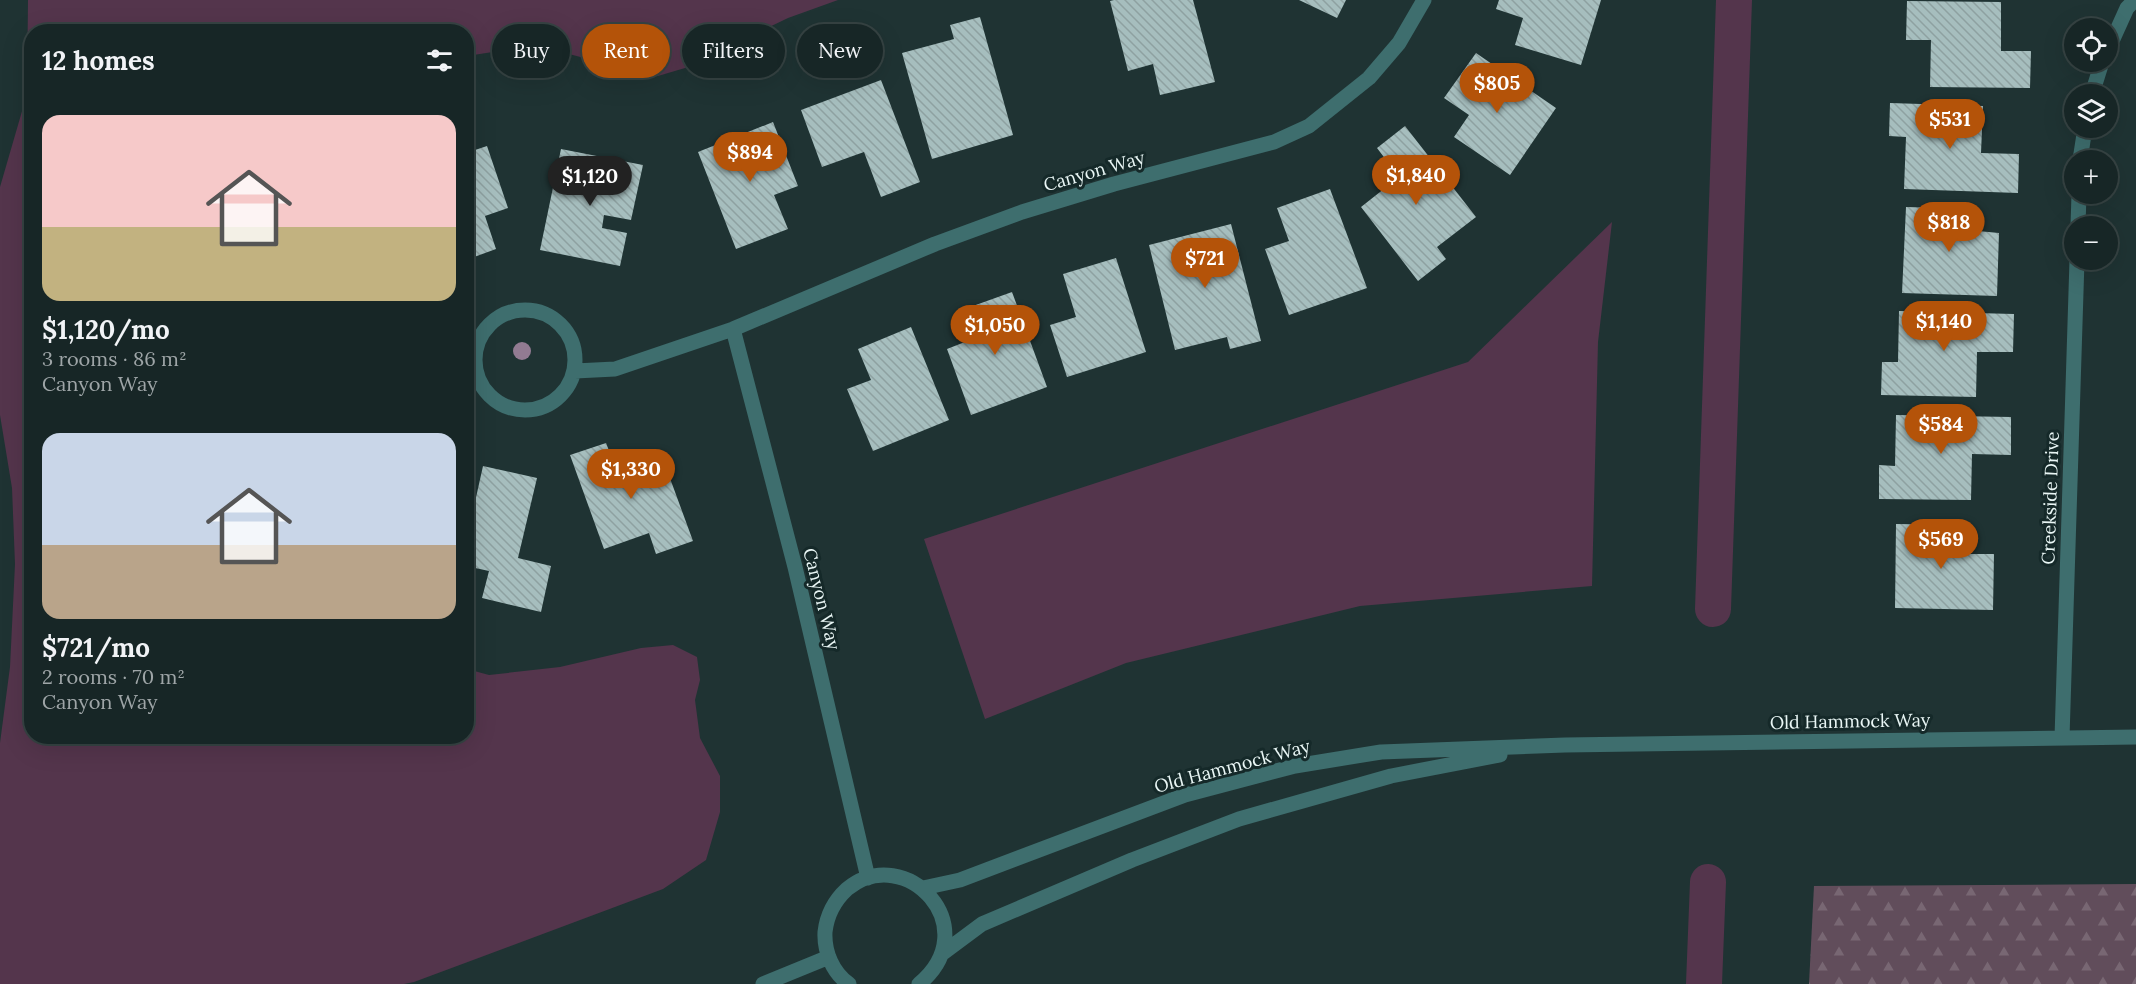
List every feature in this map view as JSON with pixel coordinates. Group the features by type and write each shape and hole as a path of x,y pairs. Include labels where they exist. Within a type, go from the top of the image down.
{"street":[{"name":"Canyon Way","path":"575,371 615,369 733,329 914,253 1022,212 1114,184 1274,142 1309,126 1370,78 1399,43 1424,0"},
{"path":"2118,24 2126,4"},
{"name":"Creekside Drive","path":"2062,738 2077,270"},
{"path":"529,310 545,314 560,323 570,337 576,354 575,371 569,385 558,398 545,406 529,410 513,408 499,402 487,392 478,378 475,362 477,346 484,332 496,319 512,312 529,310"},
{"name":"Canyon Way","path":"733,329 795,567 868,878"},
{"name":"Old Hammock Way","path":"923,888 960,880 1185,795 1295,766 1381,752 1565,745 2136,737"},
{"name":"Old Hammock Way","path":"943,952 982,924 1132,860 1239,819 1391,776 1485,757 1565,745"},
{"path":"849,984 831,964 825,942 827,918 838,898 856,882 878,876 902,878 923,888 938,907 945,929 943,952 932,973 919,984"},
{"path":"763,984 829,957"}],"green space":[{"path":"2136,884 2136,984 1809,984 1814,886"}],"shaded area":[{"path":"28,0 838,0 776,24 682,24 682,69 670,72 670,24 582,24 582,57 570,54 570,24 492,24 492,52 474,55 474,24 28,24"},
{"path":"24,104 24,744 474,744 474,671 489,675 560,667 641,648 673,645 697,657 700,680 695,700 700,738 720,776 720,812 706,860 663,889 404,984 0,984 0,743 10,667 15,564 12,488 0,415 0,187"},
{"path":"1612,222 1598,342 1592,586 1360,606 1126,663 985,719 924,539 1468,362"}],"building":[{"path":"1193,0 1215,82 1160,95 1153,64 1128,71 1110,1"},
{"path":"1299,0 1346,0 1337,18"},
{"path":"1499,0 1601,0 1581,65 1515,45 1523,18 1496,9"},
{"path":"1907,1 2001,2 2001,51 2031,51 2030,88 1930,87 1931,40 1906,40"},
{"path":"980,17 1013,135 932,159 902,53 954,39 950,25"},
{"path":"1476,53 1556,108 1510,175 1454,137 1469,115 1444,98"},
{"path":"881,80 920,182 881,197 864,152 822,167 801,110"},
{"path":"1890,103 1983,106 1981,153 2019,154 2018,193 1904,189 1906,137 1889,136"},
{"path":"773,122 798,186 774,195 788,229 736,249 698,152"},
{"path":"1405,126 1476,217 1437,247 1446,259 1418,281 1361,207 1399,177 1377,148"},
{"path":"487,146 508,208 485,216 496,249 474,257 474,150"},
{"path":"561,149 643,165 631,220 604,215 602,228 627,233 620,266 540,250"},
{"path":"1330,189 1367,288 1289,315 1265,249 1289,241 1277,208"},
{"path":"1906,207 1978,209 1978,231 1999,233 1997,296 1902,293"},
{"path":"1231,224 1261,341 1230,349 1227,337 1175,350 1149,245"},
{"path":"1116,258 1146,352 1067,377 1050,325 1076,317 1063,274"},
{"path":"1012,292 1047,387 971,415 947,349 970,340 959,311"},
{"path":"1899,311 2014,314 2013,352 1977,352 1976,397 1881,395 1882,362 1898,362"},
{"path":"911,327 949,420 873,451 847,389 871,380 858,349"},
{"path":"1896,415 2011,417 2011,455 1972,454 1971,500 1879,499 1879,465 1895,466"},
{"path":"606,443 618,473 635,467 633,460 660,451 693,541 656,554 649,533 604,549 570,455"},
{"path":"483,466 537,478 518,558 551,566 541,612 482,598 489,571 474,568 474,506"},
{"path":"1896,524 1964,525 1963,554 1994,554 1993,610 1895,608"}],"waterway":[{"path":"1713,609 1734,0"},
{"path":"1704,984 1708,882"}]}
